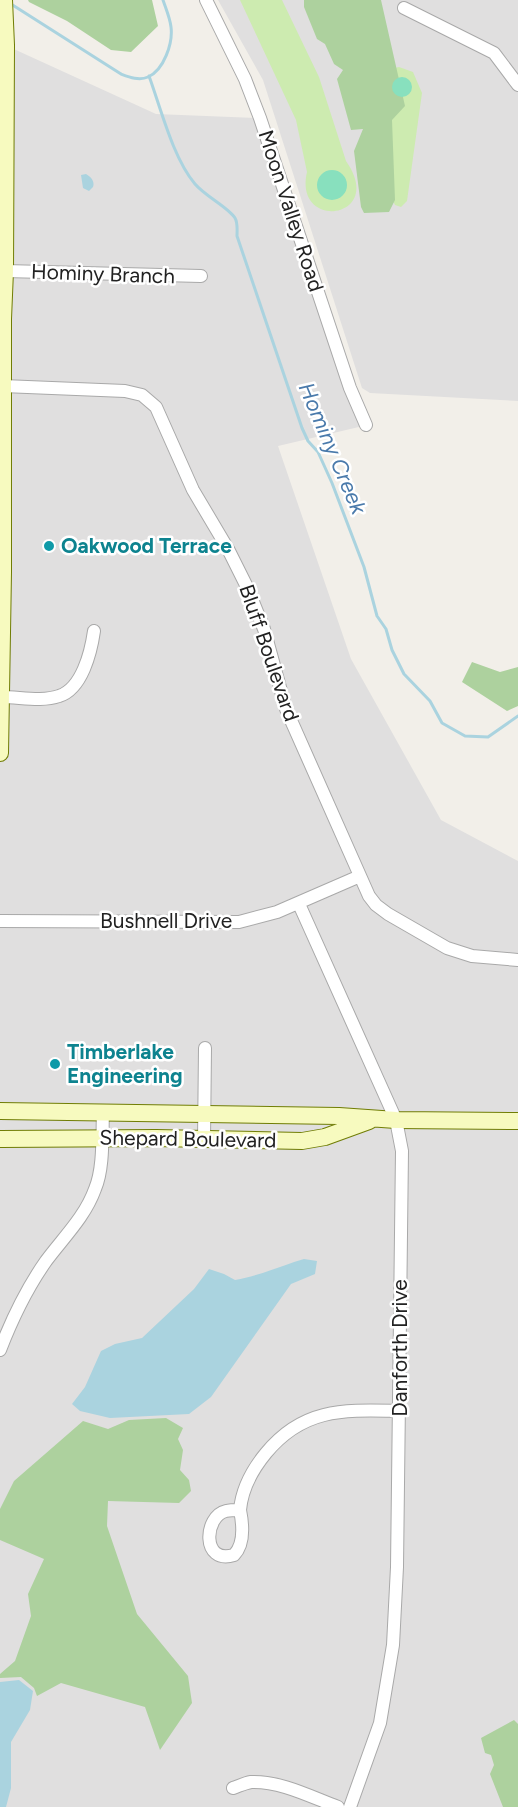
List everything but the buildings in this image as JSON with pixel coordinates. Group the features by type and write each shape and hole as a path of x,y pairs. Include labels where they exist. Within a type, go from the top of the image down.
{"street":[{"path":"0,753 3,386 1,319 5,271 2,122 6,45 4,0"},
{"name":"Moon Valley Road","path":"206,0 245,79 260,117 350,388 366,425"},
{"path":"404,9 494,53 518,85"},
{"name":"Hominy Branch","path":"5,271 201,276"},
{"name":"Bluff Boulevard","path":"3,386 125,391 142,395 156,407 193,490 248,587 264,629 286,709 366,892 376,905 447,948 472,956 518,960"},
{"path":"2,697 50,698 66,693 82,670 91,647 94,631"},
{"name":"Bushnell Drive","path":"0,921 220,923 257,918 299,904 360,876"},
{"name":"Danforth Drive","path":"299,904 396,1120 402,1151 400,1411 393,1645 380,1723 350,1807"},
{"path":"204,1140 205,1048"},
{"name":"Shepard Boulevard","path":"0,1111 205,1113 339,1116 372,1120 518,1121"},
{"path":"0,1350 13,1318 40,1271 71,1231 96,1189 103,1112"},
{"name":"Shepard Boulevard","path":"0,1139 302,1141 325,1137 372,1120"},
{"path":"240,1510 253,1469 273,1444 292,1428 316,1416 344,1410 400,1411"},
{"path":"233,1788 249,1782 265,1783 286,1788 338,1807"}],"shaded area":[{"path":"218,0 518,0 518,401 370,393 362,388 263,80"},
{"path":"0,26 5,45 156,114 259,118 363,426 278,446 351,659 441,820 518,861 518,1807 0,1807"}],"green space":[{"path":"28,0 152,0 158,26 131,52 111,50 67,21"},
{"path":"240,0 282,0 319,77 346,161 356,181 355,196 348,206 337,211 324,210 313,204 306,191 307,172 296,120"},
{"path":"304,0 381,0 405,106 392,120 395,200 389,212 364,213 361,207 354,151 363,129 351,130 337,79 343,70 334,64 325,44 317,39 304,7"},
{"path":"399,67 413,72 422,93 407,201 401,207 395,205 392,199 390,69"},
{"path":"398,77 406,77 412,83 412,91 406,97 398,97 392,91 392,83"},
{"path":"332,170 338,171 346,179 346,191 338,199 332,200 326,199 318,191 317,185 318,179 326,171"},
{"path":"472,662 500,672 518,667 518,706 507,711 462,682"},
{"path":"166,1418 183,1428 178,1439 183,1450 180,1470 189,1480 191,1491 179,1503 108,1501 107,1526 137,1614 188,1676 192,1703 160,1750 145,1707 61,1683 37,1696 34,1688 21,1677 0,1678 0,1674 15,1661 31,1616 28,1594 44,1559 0,1540 0,1509 14,1481 83,1421 108,1429 129,1420"},
{"path":"514,1720 518,1724 518,1807 503,1807 490,1774 494,1765 491,1755 485,1753 481,1738"}],"water":[{"path":"86,174 93,183 89,191 83,188 81,175"},
{"path":"304,1259 317,1261 315,1274 291,1284 211,1397 189,1414 110,1418 80,1411 72,1404 85,1387 101,1351 115,1344 142,1338 194,1289 209,1269 235,1280"},
{"path":"19,1680 33,1691 30,1710 11,1742 11,1788 6,1807 0,1807 0,1682"}],"waterway":[{"path":"11,4 121,74 141,79 148,77 159,68 169,48 171,27 163,0"},
{"name":"Hominy Creek","path":"149,76 168,133 187,173 199,188 228,210 236,220 237,236 302,428 308,441 318,452 332,483 364,567 377,616 386,629 392,650 404,674 430,701 442,723 465,736 488,737 518,716"}],"place":[{"name":"Oakwood Terrace","path":"49,546"},
{"name":"Timberlake Engineering","path":"55,1064"}]}
